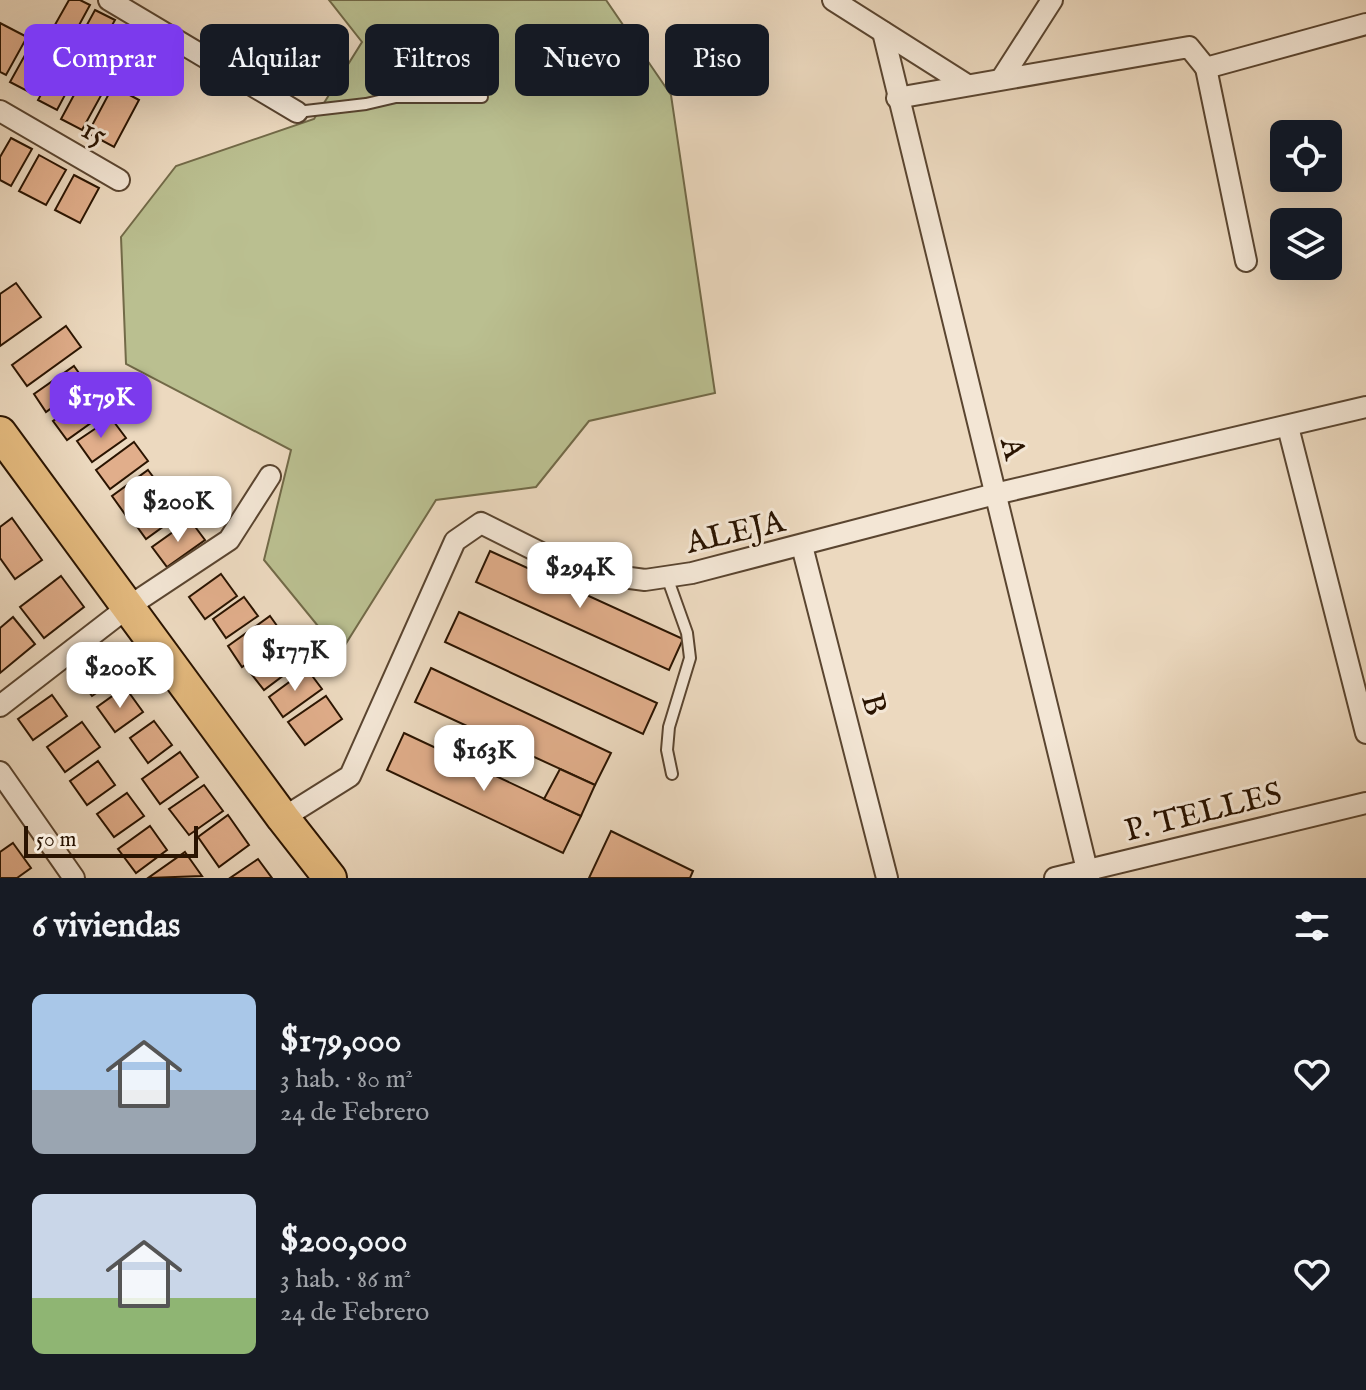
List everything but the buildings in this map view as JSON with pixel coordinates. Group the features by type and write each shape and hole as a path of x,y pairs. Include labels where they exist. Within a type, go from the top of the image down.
{"main road":[{"path":"0,433 330,878"}],"street":[{"path":"109,0 297,112"},
{"path":"833,0 967,85"},
{"path":"1002,78 1052,0"},
{"path":"1206,68 1366,24"},
{"name":"A","path":"883,32 1088,874"},
{"path":"897,98 1189,47 1206,68 1246,261"},
{"name":"15","path":"0,111 119,180"},
{"name":"ALEJA","path":"283,818 350,776 455,541 481,523 577,571 645,580 802,546 995,494 1366,407"},
{"path":"1288,427 1366,733"},
{"path":"0,706 128,607 229,540 270,476"},
{"name":"B","path":"802,546 887,878"},
{"path":"0,772 73,878"},
{"name":"P. TELLES","path":"1055,878 1088,874 1366,803"}],"lane":[{"path":"297,112 366,104 396,97 482,97"},
{"path":"667,577 687,633 690,658 669,727 667,750 672,774"}],"green space":[{"path":"329,0 606,0 622,24 515,24 515,96 649,96 649,63 665,86 665,96 671,96 715,393 589,421 536,487 436,500 340,653 264,560 291,450 126,364 121,237 176,166 314,119 328,96 349,96 349,63 362,42"}]}
